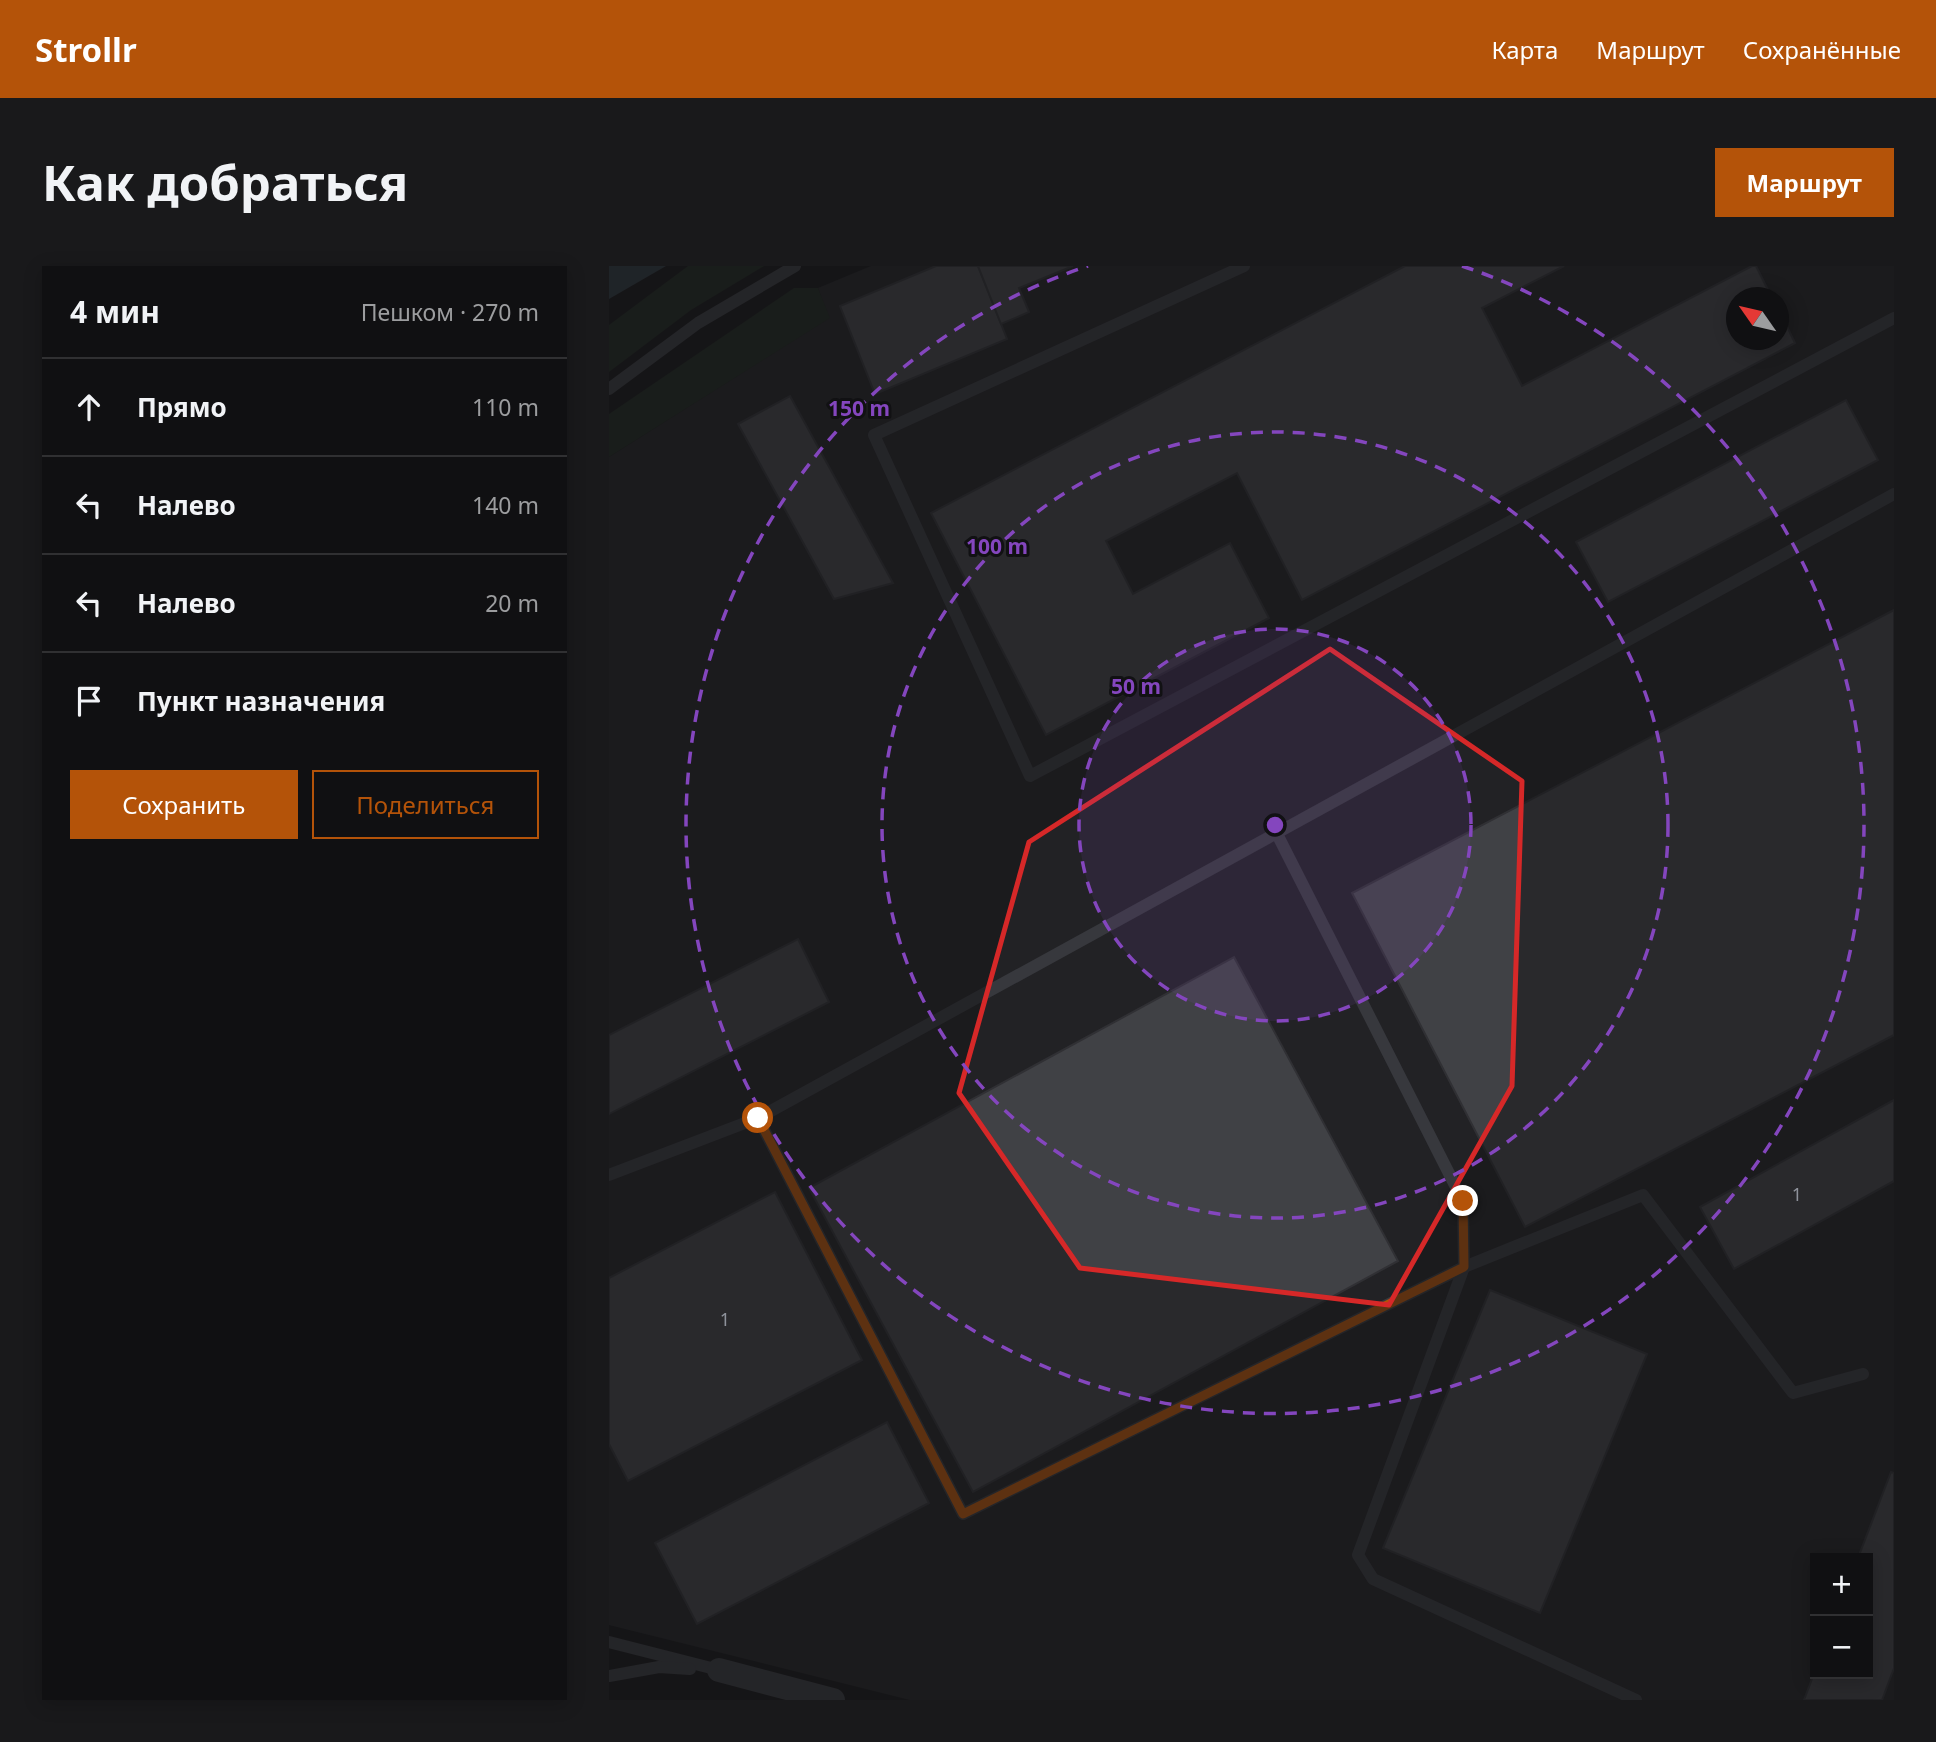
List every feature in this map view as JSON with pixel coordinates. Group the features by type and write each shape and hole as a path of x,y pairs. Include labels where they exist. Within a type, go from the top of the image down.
{"street":[{"path":"719,1670 833,1700"}],"lane":[{"path":"609,389 698,323 795,266"},
{"path":"1244,266 874,435 1030,776 1894,318"},
{"path":"609,1175 758,1118 1894,494"},
{"path":"1276,832 1463,1201 1464,1267 1358,1555 1373,1579 1617,1696 1636,1700"},
{"path":"758,1118 963,1514 1464,1267 1643,1195 1793,1393 1863,1374"},
{"path":"609,1642 719,1670"},
{"path":"610,1677 659,1667 719,1670"}],"highlighted area":[{"path":"1330,649 1522,781 1512,1086 1389,1305 1080,1268 959,1093 1029,842"}],"shaded area":[{"path":"609,266 666,266 609,299"},
{"path":"688,266 764,266 691,310 609,372 609,325"},
{"path":"871,266 1894,266 1894,1700 910,1700 609,1625 609,457 829,318 818,288"},
{"path":"794,288 818,288 830,318 609,457 609,414"}],"building":[{"path":"936,266 978,266 1007,339 875,394 840,306"},
{"path":"978,266 1073,266 1019,288 1029,312 1001,324"},
{"path":"1405,266 1564,266 1482,308 1522,386 1752,266 1756,266 1766,287 1726,287 1726,350 1782,350 1302,600 1237,473 1106,541 1133,594 1230,543 1269,618 1046,735 931,513"},
{"path":"1789,331 1795,343 1789,346"},
{"path":"790,396 893,583 834,599 738,424"},
{"path":"1846,400 1878,460 1608,602 1576,542"},
{"path":"1894,610 1894,1035 1525,1227 1352,893"},
{"path":"798,939 829,1002 609,1114 609,1035"},
{"path":"1234,957 1398,1261 973,1492 809,1188"},
{"path":"1894,1100 1894,1181 1734,1269 1700,1207"},
{"path":"775,1192 862,1360 628,1481 609,1444 609,1278"},
{"path":"1490,1290 1647,1354 1540,1613 1383,1548"},
{"path":"887,1422 929,1503 697,1624 655,1543"},
{"path":"1891,1472 1894,1473 1894,1668 1882,1700 1804,1700 1812,1679 1873,1679 1873,1553 1860,1553"}],"route":[{"path":"758,1118 963,1514 1464,1267 1463,1201"}]}
